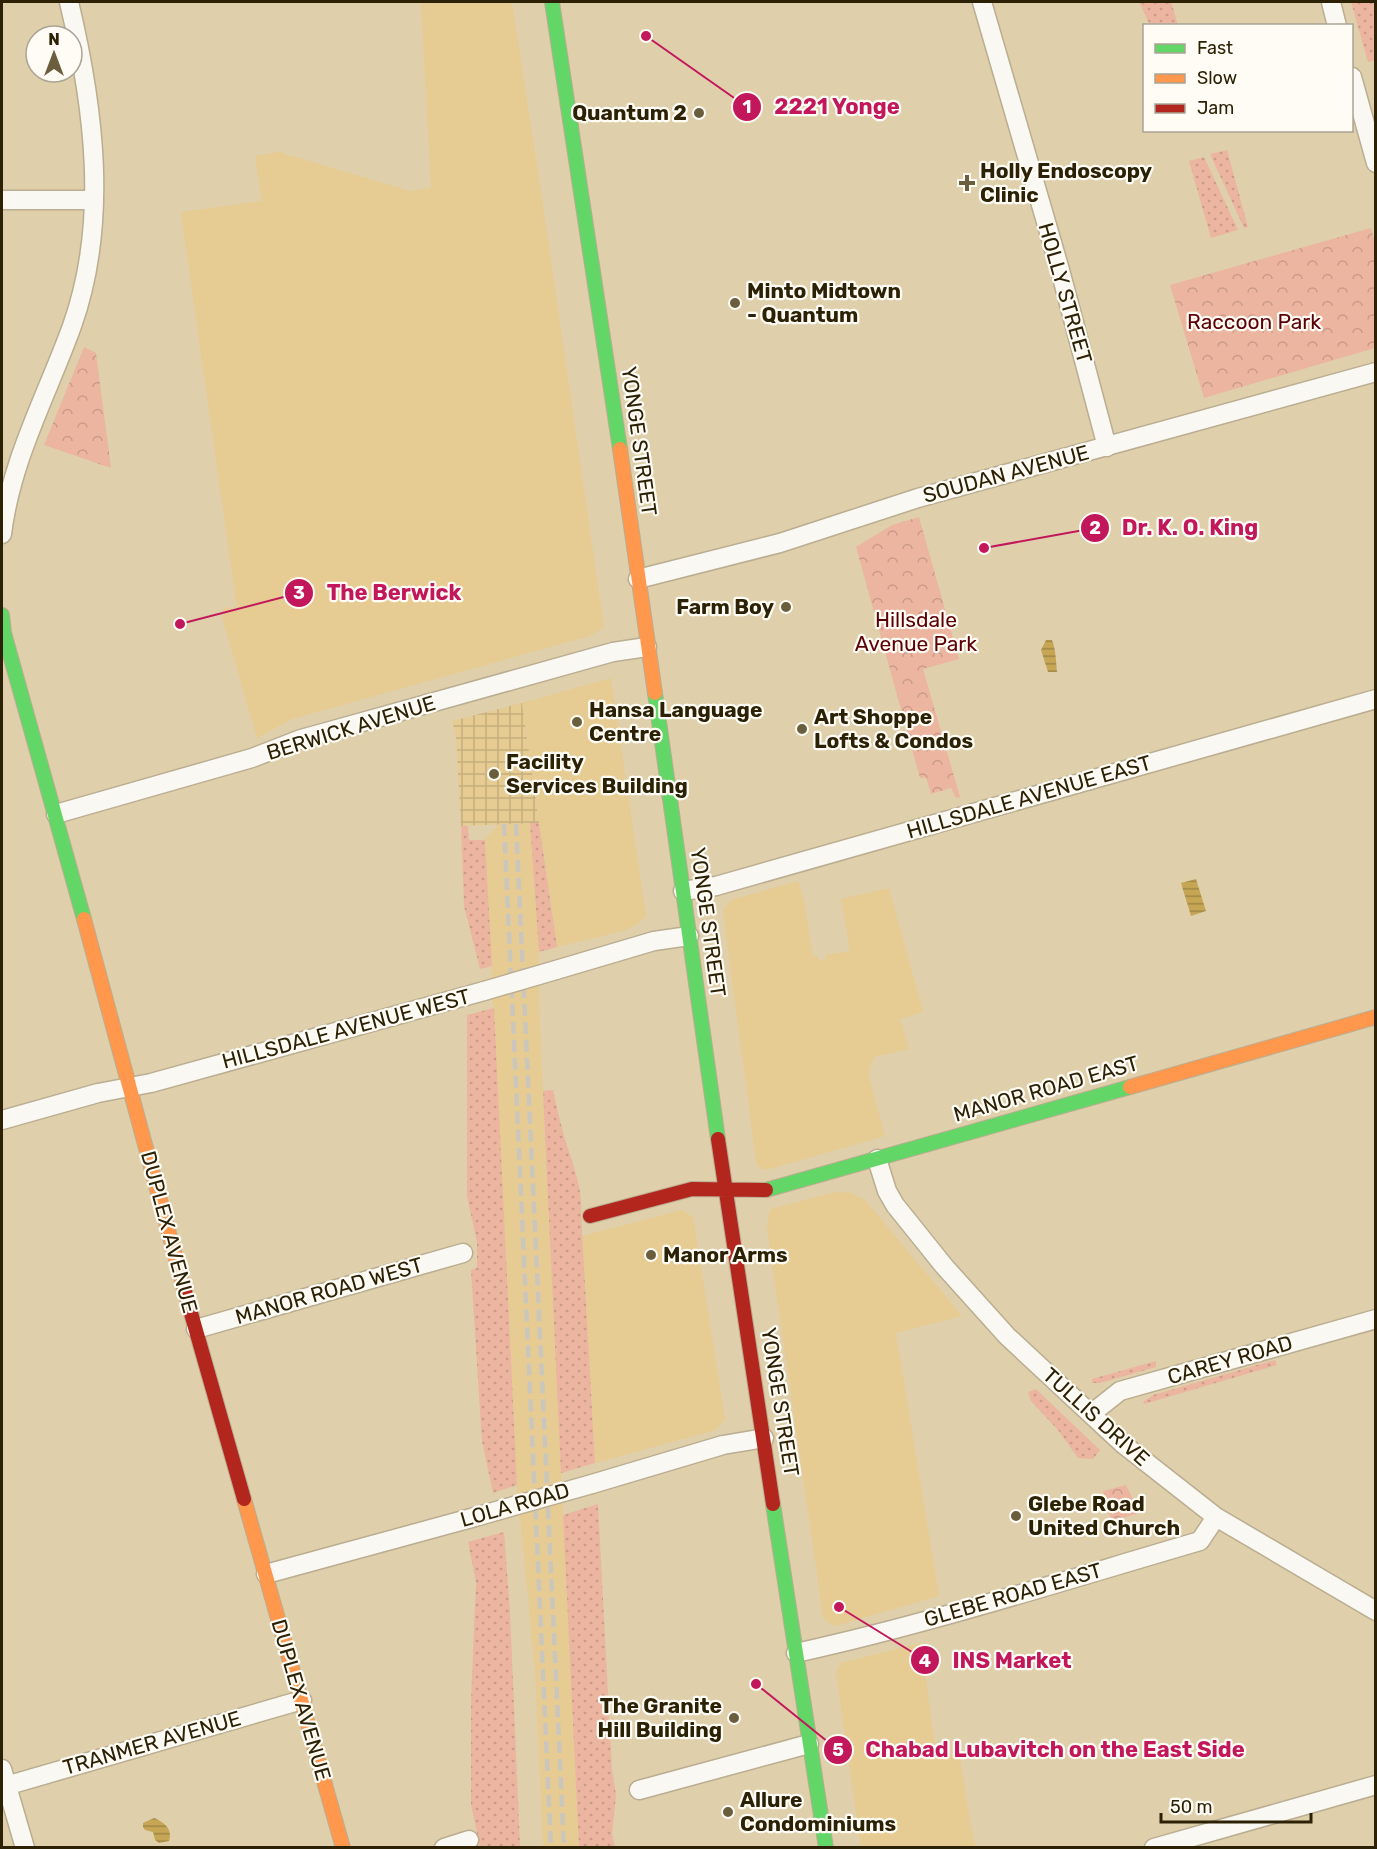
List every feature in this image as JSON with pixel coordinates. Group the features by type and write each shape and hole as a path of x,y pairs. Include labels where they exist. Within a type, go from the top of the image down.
{"street":[{"path":"2,534 5,509 14,474 72,326 81,296 94,200 94,149 84,74 69,2"},
{"name":"YONGE STREET","path":"552,2 726,1191 826,1848"},
{"name":"HOLLY STREET","path":"982,2 1060,270 1107,447"},
{"path":"1331,2 1336,24"},
{"path":"1353,81 1376,163"},
{"path":"2,200 94,200"},
{"name":"SOUDAN AVENUE","path":"638,579 780,543 918,498 1376,372"},
{"name":"DUPLEX AVENUE","path":"2,615 4,633 56,814 129,1087 343,1848"},
{"name":"BERWICK AVENUE","path":"56,814 252,758 340,728 613,652 647,647"},
{"name":"HILLSDALE AVENUE EAST","path":"683,891 716,886 1376,699"},
{"name":"HILLSDALE AVENUE WEST","path":"2,1120 484,991 647,943 689,936"},
{"name":"MANOR ROAD EAST","path":"726,1191 760,1191 877,1160 1376,1017"},
{"name":"TULLIS DRIVE","path":"877,1160 887,1191 911,1227 1007,1336 1123,1444 1216,1517 1376,1611"},
{"path":"591,1216 692,1189 726,1191"},
{"name":"MANOR ROAD WEST","path":"196,1329 463,1252"},
{"name":"CAREY ROAD","path":"1092,1414 1120,1391 1376,1319"},
{"name":"LOLA ROAD","path":"266,1574 592,1484 723,1445 764,1438"},
{"name":"GLEBE ROAD EAST","path":"796,1653 916,1623 1200,1541 1216,1517"},
{"name":"TRANMER AVENUE","path":"3,1780 302,1700"},
{"path":"639,1790 809,1744"},
{"path":"3,1780 25,1848"},
{"path":"1154,1848 1376,1785"},
{"path":"444,1848 469,1840"}],"shaded area":[{"path":"421,2 512,2 604,627 590,636 292,719 257,738 222,617 224,607 237,609 181,212 262,201 255,156 279,152 410,191 431,188"},
{"path":"1046,640 1052,640 1057,672 1048,672 1041,650"},
{"path":"611,678 646,916 638,924 623,931 557,947 522,703"},
{"name":"Facility Services Building","path":"522,703 539,823 461,826 456,736 452,721"},
{"path":"530,823 538,919 539,1001 579,1847 543,1847 535,1671 517,1485 485,840 498,825"},
{"path":"1196,879 1206,911 1191,916 1181,883"},
{"path":"798,881 804,901 813,957 818,956 819,961 826,959 826,955 850,951 841,899 889,888 923,1012 900,1019 909,1049 874,1057 868,1074 885,1136 766,1170 760,1168 756,1162 723,911 731,900"},
{"path":"835,1192 852,1193 865,1200 962,1316 896,1333 939,1596 835,1626 826,1621 823,1616 767,1228 771,1209"},
{"path":"682,1210 693,1217 725,1419 716,1430 595,1463 582,1236"},
{"path":"921,1643 936,1754 960,1756 976,1847 861,1847 836,1672 841,1663"},
{"path":"154,1818 167,1826 170,1833 169,1841 159,1843 155,1840 153,1832 143,1827 143,1823"}],"green space":[{"path":"1139,2 1171,2 1178,24 1150,24"},
{"path":"1351,2 1375,2 1375,60 1368,62"},
{"path":"1227,150 1248,227 1244,228 1210,154"},
{"path":"1204,157 1238,230 1211,238 1189,161"},
{"name":"Raccoon Park","path":"1371,228 1376,247 1375,348 1204,398 1170,285"},
{"path":"84,347 96,353 111,468 44,445"},
{"name":"Hillsdale Avenue Park","path":"919,517 959,659 923,669 960,797 956,798 951,788 931,794 926,777 920,778 856,547 892,525"},
{"path":"530,823 539,823 557,947 539,952"},
{"path":"461,826 468,826 469,840 485,840 492,966 480,969 464,906"},
{"path":"494,1008 517,1485 493,1493 482,1441 471,1270 477,1268 477,1242 467,1196 467,1015"},
{"path":"553,1090 580,1194 595,1463 561,1473 543,1091"},
{"path":"1275,1360 1277,1365 1144,1404 1143,1402 1153,1395"},
{"path":"1156,1361 1156,1367 1100,1383 1092,1383 1092,1379"},
{"path":"1036,1389 1100,1450 1093,1459 1078,1458 1058,1430 1031,1401 1028,1392"},
{"path":"1126,1485 1140,1513 1111,1521 1103,1491"},
{"path":"598,1504 612,1770 616,1795 612,1834 615,1847 579,1847 563,1515"},
{"path":"504,1532 510,1612 520,1847 480,1847 471,1805 471,1702 476,1582 468,1542"}],"railway":[{"path":"504,824 551,1848"},
{"path":"516,824 564,1848"}],"traffic: fast":[{"path":"552,2 620,449"},
{"path":"2,615 4,633 84,919"},
{"path":"655,693 718,1139"},
{"path":"766,1190 1130,1087"},
{"path":"773,1504 826,1848"}],"traffic: slow":[{"path":"620,449 655,693"},
{"path":"84,919 183,1285"},
{"path":"1130,1087 1376,1017"},
{"path":"244,1499 343,1848"}],"traffic: jam":[{"path":"718,1139 773,1504"},
{"path":"590,1216 692,1189 766,1190"},
{"path":"183,1285 244,1499"}],"place":[{"name":"2221 Yonge","path":"646,36"},
{"name":"Quantum 2","path":"699,113"},
{"name":"Holly Endoscopy Clinic","path":"967,183"},
{"name":"Minto Midtown - Quantum","path":"735,303"},
{"name":"Dr. K. O. King","path":"984,548"},
{"name":"Farm Boy","path":"786,607"},
{"name":"The Berwick","path":"180,624"},
{"name":"Hansa Language Centre","path":"577,722"},
{"name":"Art Shoppe Lofts & Condos","path":"802,729"},
{"name":"Facility Services Building","path":"494,774"},
{"name":"Manor Arms","path":"651,1255"},
{"name":"Glebe Road United Church","path":"1016,1516"},
{"name":"INS Market","path":"839,1607"},
{"name":"Chabad Lubavitch on the East Side","path":"756,1684"},
{"name":"The Granite Hill Building","path":"734,1718"},
{"name":"Allure Condominiums","path":"728,1812"}]}
